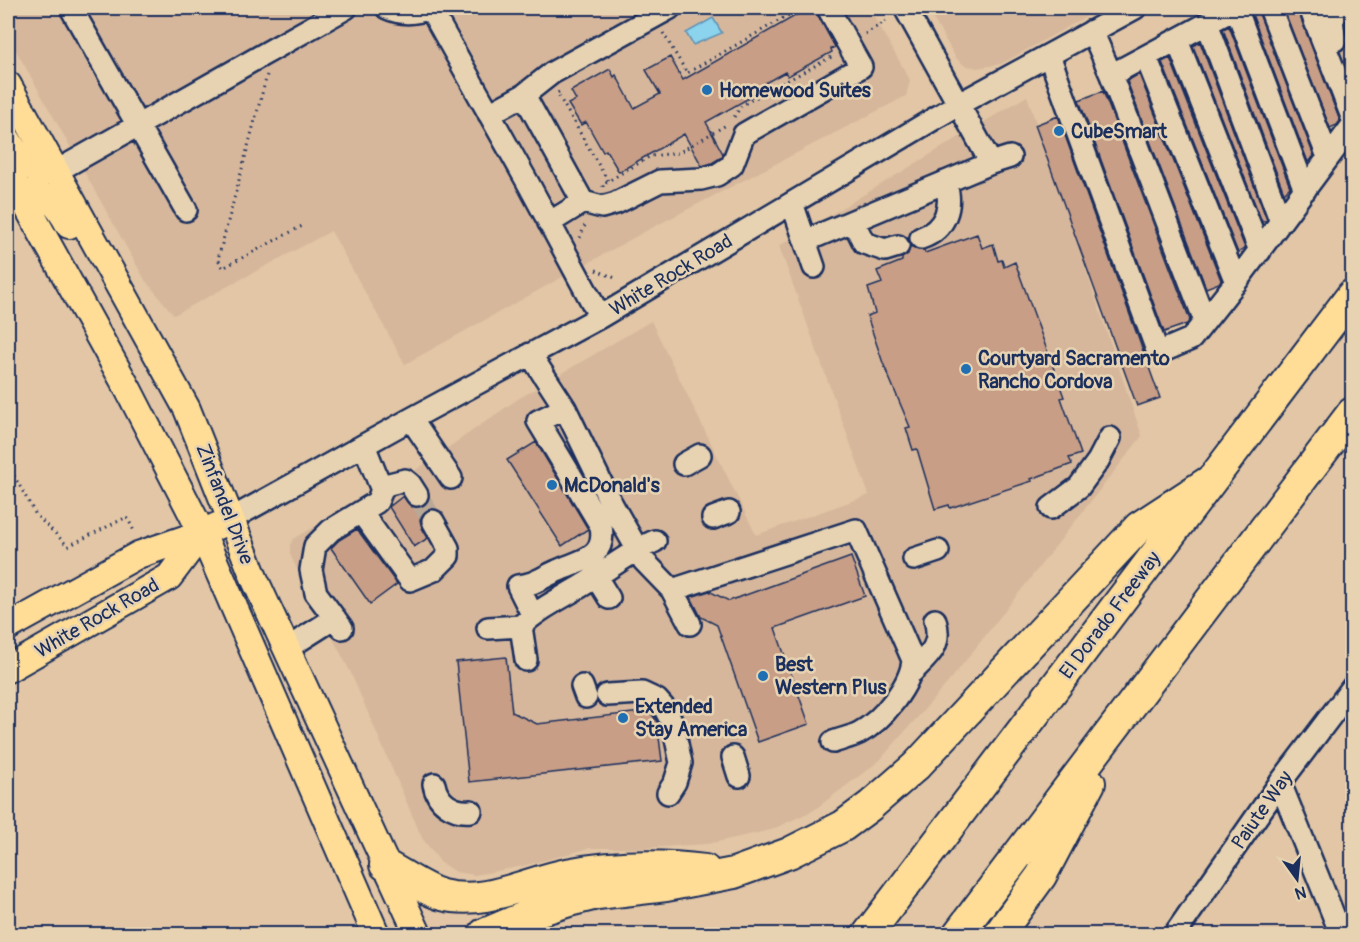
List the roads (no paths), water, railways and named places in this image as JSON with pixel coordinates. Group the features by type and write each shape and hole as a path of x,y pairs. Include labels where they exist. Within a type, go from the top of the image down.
{"highway":[{"name":"El Dorado Freeway","path":"868,934 1353,295"},
{"path":"958,934 1353,414"},
{"path":"484,934 541,910 597,894 666,886 734,873 789,853 843,826 916,766 1138,527 1211,480"},
{"path":"999,934 1041,876 1133,701"},
{"path":"385,864 441,895 474,898 512,890 565,874 597,869 661,865 734,873"}],"main road":[{"name":"Zinfandel Drive","path":"8,85 188,409 255,580 418,934"},
{"path":"8,140 19,158 32,169 55,172"},
{"name":"Zinfandel Drive","path":"11,188 128,389 202,533 376,934"},
{"path":"11,188 40,194 52,200 62,213 135,343 157,354"},
{"name":"White Rock Road","path":"8,627 138,555 202,533 231,519"},
{"name":"White Rock Road","path":"8,669 169,577 202,533"}],"street":[{"path":"71,8 186,210"},
{"path":"55,172 346,8"},
{"path":"387,8 398,12 414,13 430,8 600,317"},
{"path":"489,114 524,94 552,73 670,8"},
{"path":"549,222 583,202 605,206 616,203 660,181 701,179 717,175 732,165 744,134 861,67 828,8"},
{"path":"805,241 1001,160 959,104 905,8"},
{"name":"White Rock Road","path":"231,519 600,317 959,104 1135,8"},
{"path":"1111,75 1236,8 1305,190"},
{"path":"1270,8 1328,158"},
{"path":"1310,8 1353,117"},
{"path":"1335,40 1332,20 1341,8"},
{"path":"1207,23 1281,222"},
{"path":"1092,31 1205,321"},
{"path":"1177,40 1260,250"},
{"path":"1048,55 1158,353 1191,339 1353,126"},
{"path":"1146,57 1236,282"},
{"path":"524,94 583,202"},
{"path":"921,238 933,234 946,214 949,193 945,182"},
{"path":"792,203 814,267"},
{"path":"853,221 864,243 885,250 898,246"},
{"path":"530,354 565,408 646,545 644,561 672,590 690,624"},
{"path":"540,617 518,586 533,584 581,562 601,546 603,537 601,526 538,421 565,408"},
{"path":"411,419 451,478"},
{"path":"1051,508 1079,487 1110,438"},
{"path":"286,650 338,623 316,593 311,570 315,546 331,530 377,502 382,490 364,445"},
{"path":"381,486 405,480 417,495"},
{"path":"361,512 410,580 434,570 448,556 448,548 433,521"},
{"path":"672,590 856,530 913,660 912,672"},
{"path":"488,628 540,617 646,545"},
{"path":"914,559 938,550"},
{"path":"596,577 609,598"},
{"path":"526,660 540,617"},
{"path":"833,742 859,733 880,718 912,672 934,651 939,631 935,620"},
{"path":"607,695 639,683 665,709 673,724 681,763 675,782 668,793"},
{"name":"Paiute Way","path":"1175,934 1280,783 1353,688"},
{"path":"1280,783 1341,934"},
{"path":"434,784 436,792 444,802 460,813 471,811"}],"water":[{"path":"713,18 722,33 693,45 686,33"}],"tunnel":[{"path":"417,495 433,521"}],"place":[{"name":"Homewood Suites","path":"707,90"},
{"name":"CubeSmart","path":"1059,131"},
{"name":"Courtyard Sacramento Rancho Cordova","path":"966,369"},
{"name":"McDonald's","path":"552,485"},
{"name":"Best Western Plus","path":"763,676"},
{"name":"Extended Stay America","path":"623,718"}]}
